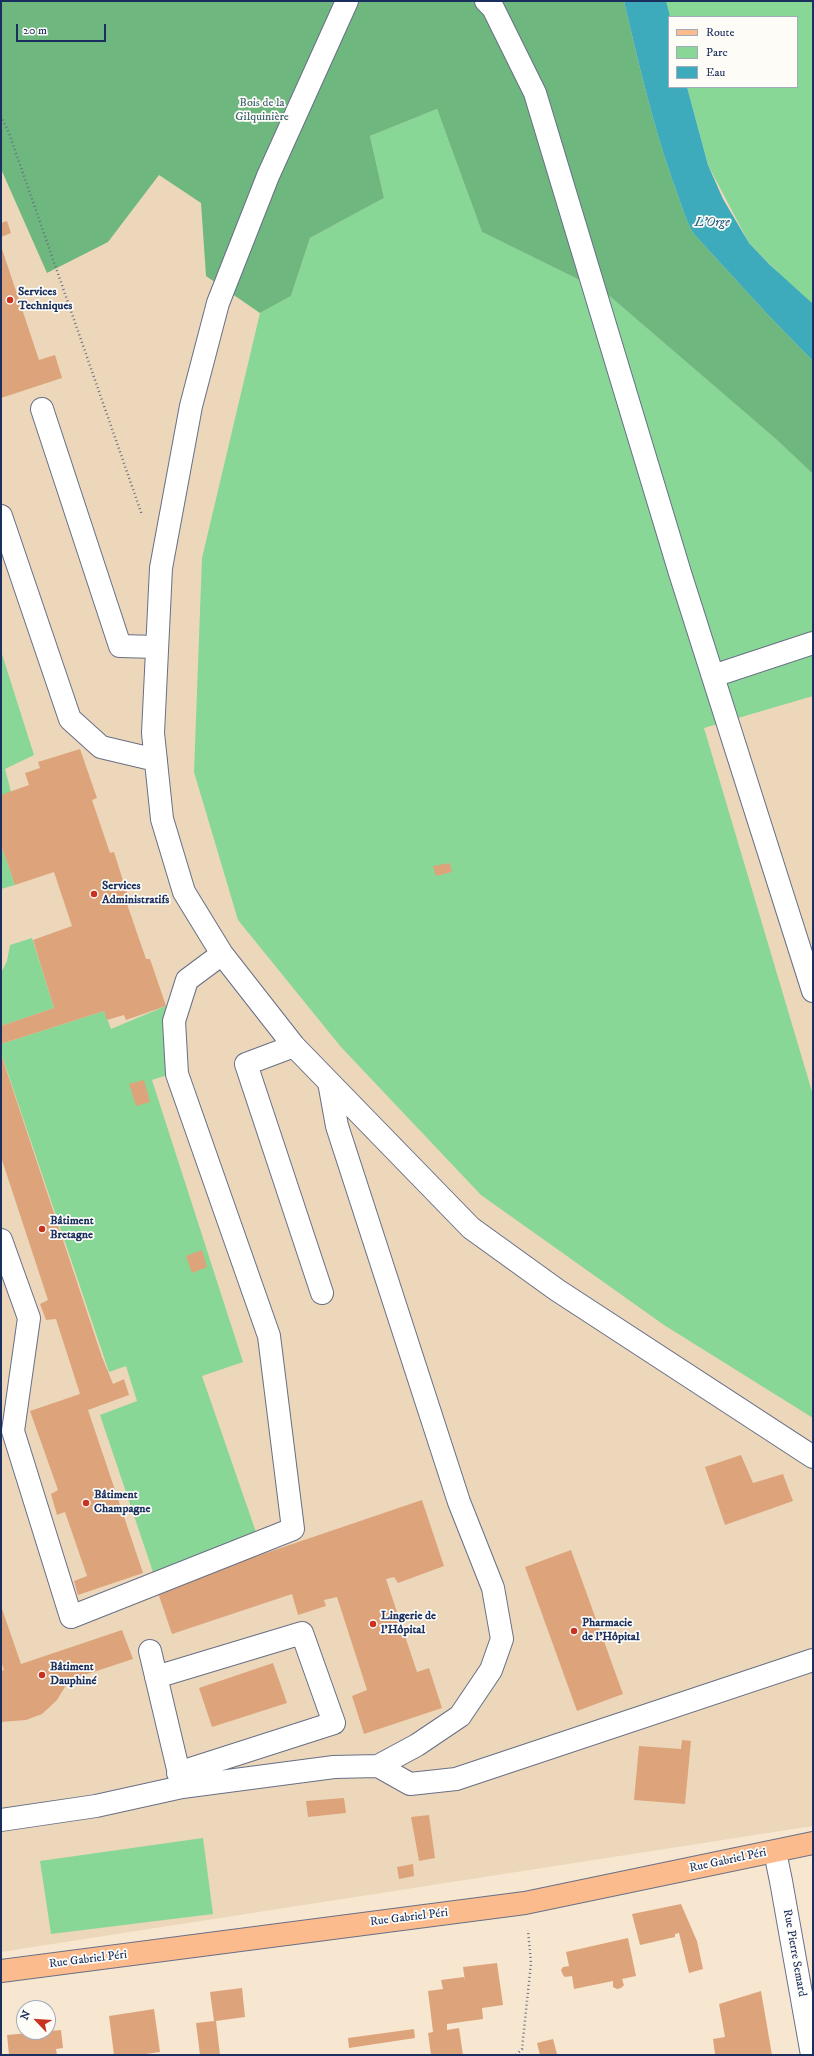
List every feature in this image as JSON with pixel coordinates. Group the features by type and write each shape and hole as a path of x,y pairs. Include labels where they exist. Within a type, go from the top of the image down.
{"main road":[{"name":"Rue Gabriel Péri","path":"1,1971 525,1903 813,1843"}],"street":[{"path":"346,1 268,176 218,303 191,406 161,568 153,733 162,819 184,892 222,954 294,1046 471,1228 557,1290 813,1457"},
{"path":"486,1 492,8 535,93 713,676 813,991"},
{"path":"42,409 120,646 157,647"},
{"path":"1,516 70,719 101,747 156,760"},
{"path":"713,676 813,643"},
{"path":"1,1240 29,1318 13,1431 71,1617 293,1529 269,1336 177,1074 174,1020 186,980 222,954"},
{"path":"294,1046 246,1064 322,1293"},
{"path":"180,1780 334,1767 378,1766 417,1745 460,1716 491,1670 502,1639 493,1588 459,1502 337,1126 329,1082"},
{"path":"1,1820 96,1806 180,1780 334,1723 302,1633 156,1677"},
{"path":"150,1651 180,1780"},
{"path":"378,1766 410,1784 456,1779 813,1660"},
{"name":"Rue Pierre Semard","path":"775,1852 782,1881 812,2055"}],"path":[{"path":"1,116 9,133 145,523"},
{"path":"516,2055 522,2049 531,1963 525,1903"}],"shaded area":[{"path":"1,1 662,1 668,88 686,88 708,165 813,304 813,1826 1,1952"}],"green space":[{"name":"Bois de la Gilquinière","path":"1,1 624,1 658,135 672,179 693,233 769,316 813,361 813,474 777,440 606,293 482,232 437,109 370,136 384,198 310,238 291,296 260,313 206,276 201,203 159,175 108,242 47,273 1,169"},
{"path":"665,1 813,1 813,308 749,243 708,165 687,88 798,88 798,16 669,16"},
{"path":"437,109 482,232 606,293 777,440 813,474 813,696 704,728 813,1095 813,1418 664,1325 481,1195 341,1047 238,920 194,772 202,558 260,313 291,296 310,238 384,198 370,136"},
{"path":"1,651 34,755 5,769 11,792 1,795"},
{"path":"1,845 15,885 1,889"},
{"path":"32,938 54,1008 1,1026 1,973 7,961 10,945"},
{"path":"166,1006 167,1075 152,1080 243,1362 202,1376 258,1538 155,1578 100,1415 137,1401 126,1366 109,1372 1,1053 1,1044 104,1011 111,1029"},
{"path":"203,1838 213,1914 51,1934 40,1861"}],"water":[{"name":"L'Orge","path":"624,1 666,1 670,16 668,16 668,88 687,88 708,165 723,199 749,243 770,265 813,304 813,361 769,316 693,233 672,179 658,135"}],"building":[{"path":"7,221 11,233 1,237 1,223"},
{"name":"Services Techniques","path":"1,246 39,360 55,355 62,378 1,398"},
{"name":"Services Administratifs","path":"80,749 97,798 92,800 110,853 114,852 130,903 127,904 146,959 150,959 166,1006 126,1020 124,1015 107,1020 104,1011 1,1044 1,1026 54,1008 33,940 72,926 54,872 15,885 1,845 1,795 29,785 25,773 40,768 38,762"},
{"path":"450,863 452,872 436,876 433,866"},
{"path":"1,1054 102,1357 113,1384 124,1379 129,1395 88,1410 143,1573 78,1595 74,1581 87,1576 65,1512 57,1515 51,1494 58,1490 30,1411 80,1394 56,1319 46,1320 40,1304 48,1300 1,1157"},
{"path":"144,1080 150,1102 136,1106 129,1084"},
{"path":"202,1250 207,1267 192,1273 186,1256"},
{"path":"741,1455 753,1483 783,1474 793,1501 725,1525 705,1467"},
{"name":"Lingerie de l'Hôpital","path":"422,1500 444,1566 398,1583 394,1577 386,1579 417,1672 429,1668 442,1708 364,1734 352,1696 367,1690 337,1597 324,1600 326,1606 298,1615 292,1594 172,1634 157,1590"},
{"name":"Pharmacie de l'Hôpital","path":"571,1550 623,1694 577,1711 525,1567"},
{"name":"Bâtiment Dauphiné","path":"1,1606 21,1664 122,1630 133,1659 69,1680 57,1700 42,1714 26,1720 1,1722 1,1671 4,1670 1,1661"},
{"path":"273,1663 287,1703 212,1727 199,1688"},
{"path":"682,1740 691,1741 685,1804 634,1800 639,1746 681,1749"},
{"path":"344,1798 346,1813 308,1817 306,1801"},
{"path":"429,1815 435,1858 419,1861 411,1817"},
{"path":"413,1864 414,1876 399,1879 397,1867"},
{"path":"681,1904 697,1941 703,1969 689,1973 679,1933 675,1934 675,1937 640,1945 632,1914"},
{"path":"628,1938 636,1976 622,1979 624,1985 621,1988 617,1989 613,1987 613,1981 574,1989 572,1976 565,1977 563,1975 561,1970 563,1967 569,1966 566,1952"},
{"path":"497,1963 503,2005 482,2008 483,2019 447,2024 447,2030 459,2028 463,2055 431,2055 428,2033 433,2032 428,1991 443,1989 441,1980 464,1977 465,1981 463,1967"},
{"path":"242,1988 245,2017 216,2021 220,2055 200,2055 196,2023 214,2021 210,1992"},
{"path":"761,1991 772,2055 715,2054 713,2039 725,2037 719,2004"},
{"path":"154,2009 160,2052 139,2055 114,2055 109,2016"},
{"path":"414,2029 415,2038 349,2048 348,2038"},
{"path":"56,2030 61,2030 63,2048 56,2049 57,2055 9,2055 7,2035 16,2034 16,2040 56,2040"},
{"path":"553,2039 557,2054 540,2055 537,2043"}],"place":[{"name":"Services Techniques","path":"10,300"},
{"name":"Services Administratifs","path":"94,894"},
{"name":"Bâtiment Bretagne","path":"42,1229"},
{"name":"Bâtiment Champagne","path":"86,1503"},
{"name":"Lingerie de l'Hôpital","path":"373,1624"},
{"name":"Pharmacie de l'Hôpital","path":"574,1631"},
{"name":"Bâtiment Dauphiné","path":"42,1675"}]}
